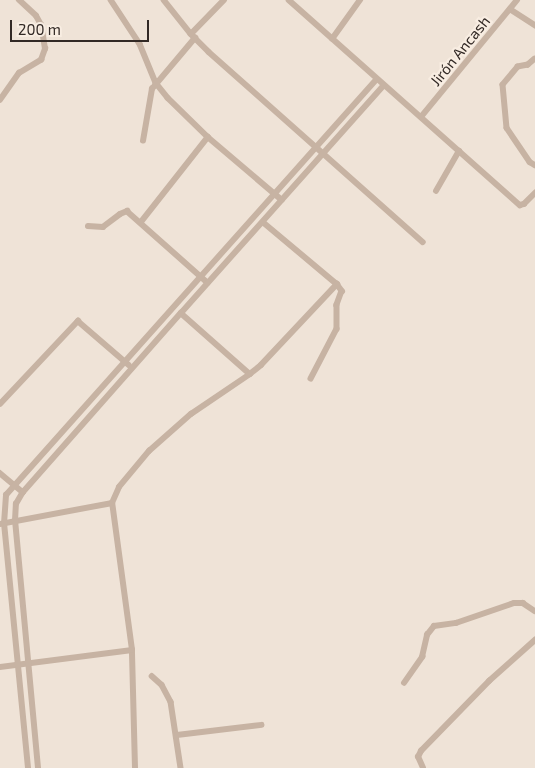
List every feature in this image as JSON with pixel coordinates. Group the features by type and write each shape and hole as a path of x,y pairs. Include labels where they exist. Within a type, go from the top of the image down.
{"street":[{"path":"0,100 19,73 41,60 44,49 41,26 36,16 19,0"},
{"path":"111,0 140,44 156,83 208,137 282,200"},
{"path":"143,141 149,95 156,83 193,36 224,0"},
{"path":"289,0 376,80 421,117 520,205 524,204 535,193"},
{"path":"332,39 360,0"},
{"name":"Jirón Ancash","path":"421,117 518,0"},
{"path":"165,1 193,36 322,154 423,242"},
{"path":"510,9 535,25"},
{"path":"535,59 528,65 518,67 503,85 507,128 530,162 535,165"},
{"path":"28,768 2,524 6,495 376,80"},
{"path":"38,768 15,521 16,504 23,492 383,86"},
{"path":"141,222 208,137"},
{"path":"436,191 459,151"},
{"path":"88,226 103,227 124,211 131,213 208,283"},
{"path":"263,222 337,284 342,291 337,305 337,329 311,379"},
{"path":"135,768 132,650 112,502 120,487 149,451 191,414 261,365 337,284"},
{"path":"181,313 250,374"},
{"path":"0,404 78,321 133,368"},
{"path":"0,473 23,492"},
{"path":"2,524 112,502"},
{"path":"404,683 422,657 427,635 434,626 461,621 474,615 514,603 523,603 535,611"},
{"path":"422,768 418,757 421,751 489,681 535,640"},
{"path":"0,667 132,650"},
{"path":"152,676 162,686 171,702 181,768"},
{"path":"177,735 261,725"}]}
